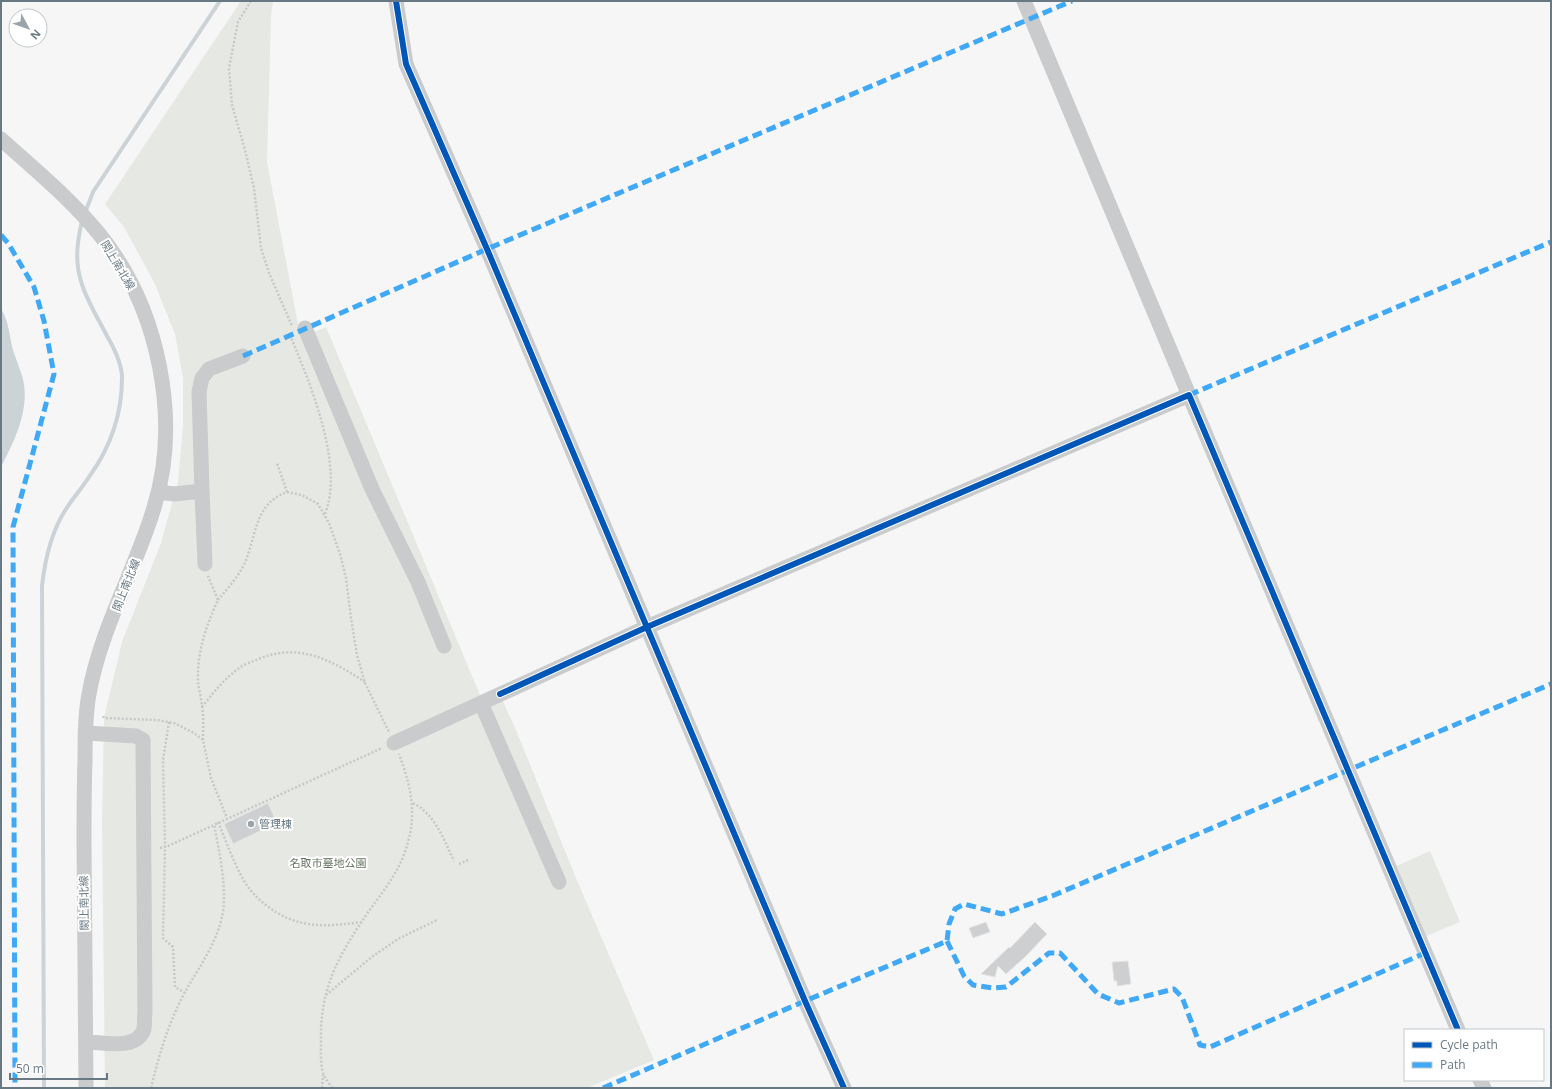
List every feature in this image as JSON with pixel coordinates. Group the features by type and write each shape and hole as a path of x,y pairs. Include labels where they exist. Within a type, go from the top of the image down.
{"street":[{"path":"396,1 406,64 487,248 646,627 844,1088"},
{"path":"1024,1 1188,395 1458,1029"},
{"name":"閖上南北線","path":"1,139 69,200 115,256 133,287 148,324 163,384 166,429 159,492 137,558 102,647 89,693 86,733 84,841 86,1088"},
{"path":"300,331 372,489 418,582 444,646"},
{"path":"205,564 199,392 202,378 209,369 243,356"},
{"path":"394,743 416,726 482,702 646,627 1188,395"},
{"path":"159,492 174,494 202,491"},
{"path":"482,702 485,728 530,832 559,882"},
{"path":"86,733 136,736 143,740 144,910 144,1028 139,1038 131,1042 86,1042"}],"path":[{"path":"251,1 238,22 228,68 232,105 254,188 261,248 269,273 300,331"},
{"path":"290,335 311,385 322,423 330,462 332,492 328,508 324,516"},
{"path":"277,464 287,492"},
{"path":"227,818 211,778 203,740 202,707 198,682 199,659 206,627 218,600 234,580 246,561 252,539 264,508 277,496 287,492 302,495 318,504 329,523 342,560 346,578 357,655 365,682 394,743 407,775 412,804 409,837 403,858 394,875 362,922 335,966 325,995 322,1006 321,1026 323,1075 322,1088"},
{"path":"205,564 209,579 218,600"},
{"path":"202,707 222,683 239,668 264,656 303,652 323,658 338,665 365,682"},
{"path":"103,716 104,718 146,719 174,723 194,733 203,740"},
{"path":"169,722 162,760 165,846 163,938 173,947 175,987 185,993"},
{"path":"160,848 394,743"},
{"path":"412,804 420,807 428,813 442,836 454,861"},
{"path":"218,822 243,880 251,891 273,910 286,918 299,923 313,925 331,926 362,922"},
{"path":"151,1088 167,1029 185,993 212,947 222,917 223,890 214,824"},
{"path":"459,864 468,860"},
{"path":"325,995 373,956 398,939 437,920"},
{"path":"323,1075 332,1088"}],"green space":[{"name":"名取市墓地公園","path":"241,1 273,1 271,15 267,162 298,324 302,337 326,327 480,695 497,688 654,1060 587,1088 105,1088 102,823 104,718 122,642 161,543 178,482 183,425 183,378 175,334 154,282 124,227 105,204"},
{"path":"1430,851 1460,922 1426,936 1397,866"}],"shaded area":[{"path":"1,309 7,323 13,350 23,379 25,390 23,413 20,424 1,467"}],"building":[{"name":"管理棟","path":"268,803 277,823 233,844 224,824"},
{"path":"986,922 990,932 973,938 969,928"},
{"path":"1035,922 1047,934 1025,957 1006,974 998,966 995,977 981,974 1009,947 1010,948"},
{"path":"1128,961 1131,984 1117,986 1117,981 1114,981 1112,962"}],"waterway":[{"path":"85,213 93,192 220,1"},
{"path":"44,1088 42,586 47,556 56,527 66,509 96,466 109,443 120,405 122,378 121,367 117,356 89,303 78,269 78,243 83,219"}],"marked path":[{"path":"243,356 487,249 1072,1"},
{"path":"1,235 8,243 34,287 44,321 54,374 13,527 15,1088"},
{"path":"1189,395 1551,242"},
{"path":"603,1088 947,941 949,924 955,909 964,904 1002,914 1052,896 1551,684"},
{"path":"947,941 964,976 973,985 993,988 1006,987 1049,953 1060,953 1098,994 1119,1003 1174,989 1182,997 1200,1045 1210,1047 1425,953"}],"cycle path":[{"path":"396,1 406,64 487,249 805,1001 844,1088"},
{"path":"500,694 647,627 1189,395 1458,1029"}],"place":[{"name":"管理棟","path":"251,824"}]}
